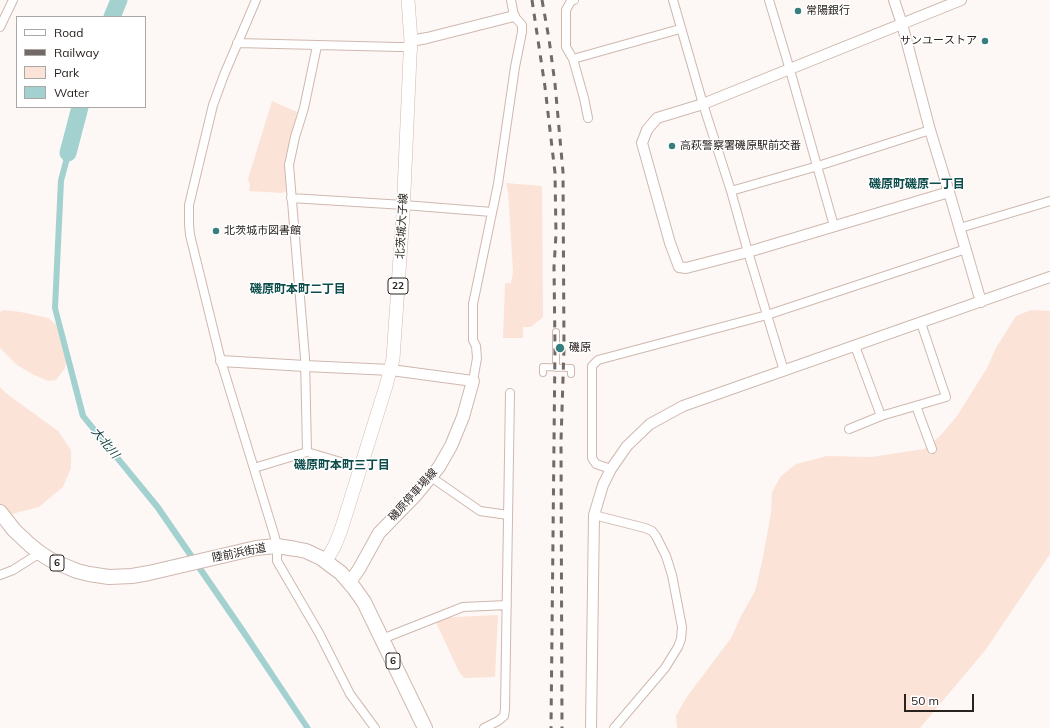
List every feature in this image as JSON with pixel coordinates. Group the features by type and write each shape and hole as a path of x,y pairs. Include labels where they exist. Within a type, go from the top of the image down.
{"highway":[{"name":"陸前浜街道","path":"0,512 14,530 40,553 51,560 77,571 89,574 109,577 132,576 256,548 277,546 306,551 326,561 350,582 364,602 425,728"}],"main road":[{"path":"400,0 409,15"},
{"name":"北茨城大子線","path":"326,561 341,530 391,370 394,352 404,205 411,44 408,0"},
{"path":"409,15 414,0"},
{"name":"磯原停車場線","path":"350,582 380,533 416,495 439,467 451,446 463,417 473,381"}],"street":[{"path":"0,26 13,0"},
{"path":"256,0 237,43 213,105 189,205 190,235 221,360 277,546 277,561 319,633 350,694 375,728"},
{"path":"221,360 391,370 473,381 477,358 476,346 473,340 474,304 498,184 515,67 522,32 522,25 514,16 511,0"},
{"path":"574,0 571,1 566,10 566,47 573,59 588,118"},
{"path":"673,0 680,29 731,191 784,371"},
{"path":"769,0 818,166 834,226"},
{"path":"894,0 902,24 930,130 981,302"},
{"path":"949,192 748,252 686,268 679,266 670,244 642,142 647,130 657,118 703,104 961,0"},
{"path":"237,43 398,48 427,38 514,16"},
{"path":"573,59 680,29"},
{"path":"307,452 306,366 289,165 304,108 317,46"},
{"path":"731,191 818,166 930,130"},
{"path":"291,198 492,212"},
{"path":"960,228 1050,201"},
{"path":"611,469 596,464 592,458 592,366 598,360 767,315 966,250"},
{"path":"590,728 594,515 603,485 611,469 627,446 650,424 683,406 1050,277"},
{"path":"849,429 881,416 946,397 921,322"},
{"path":"556,332 556,368"},
{"path":"855,346 881,416"},
{"path":"544,371 556,368 570,372"},
{"path":"484,728 498,721 504,716 505,709 510,393"},
{"path":"916,406 932,448"},
{"path":"254,468 307,452 361,468"},
{"path":"431,477 480,511 508,515"},
{"path":"594,515 646,528 652,531 656,536 666,556 672,575 682,627 681,639 678,647 665,668 614,728"},
{"path":"0,575 13,570 40,553"},
{"path":"382,638 463,607 507,605"}],"green space":[{"path":"272,101 297,112 285,162 286,191 282,193 249,191 250,185 248,179"},
{"path":"506,183 542,186 543,317 531,327 523,327 523,338 503,338 505,283 511,283 513,272 508,192"},
{"path":"4,310 48,318 62,329 68,346 65,368 56,380 48,381 32,374 17,365 0,348 0,312"},
{"path":"1031,310 1050,311 1050,554 987,648 920,728 677,728 676,716 686,698 731,638 755,591 771,513 772,492 781,476 796,464 827,456 871,457 924,449 940,436 957,416 987,368 996,348 1016,316"},
{"path":"0,387 7,394 58,431 71,450 71,468 63,487 39,507 0,516"},
{"path":"498,615 495,677 464,678 459,672 434,618"}],"water":[{"path":"71,131 77,133 64,181 58,308 86,415 160,505 311,728 304,728 155,509 80,417 52,308 58,180"}],"waterway":[{"name":"大北川","path":"112,16 119,0"},
{"name":"大北川","path":"68,153 80,108"}],"railway":[{"path":"532,0 545,87 555,173 556,234 554,267 555,347 551,728"},
{"path":"542,0 555,84 563,172 564,348 561,441 562,728"}],"place":[{"name":"常陽銀行","path":"798,11"},
{"name":"サンユーストア","path":"985,41"},
{"name":"高萩警察署磯原駅前交番","path":"672,146"},
{"name":"北茨城市図書館","path":"216,231"},
{"name":"磯原","path":"560,348"}],"district":[{"name":"磯原町磯原一丁目","path":"917,184"},
{"name":"磯原町本町二丁目","path":"298,289"},
{"name":"磯原町本町三丁目","path":"342,465"}]}
